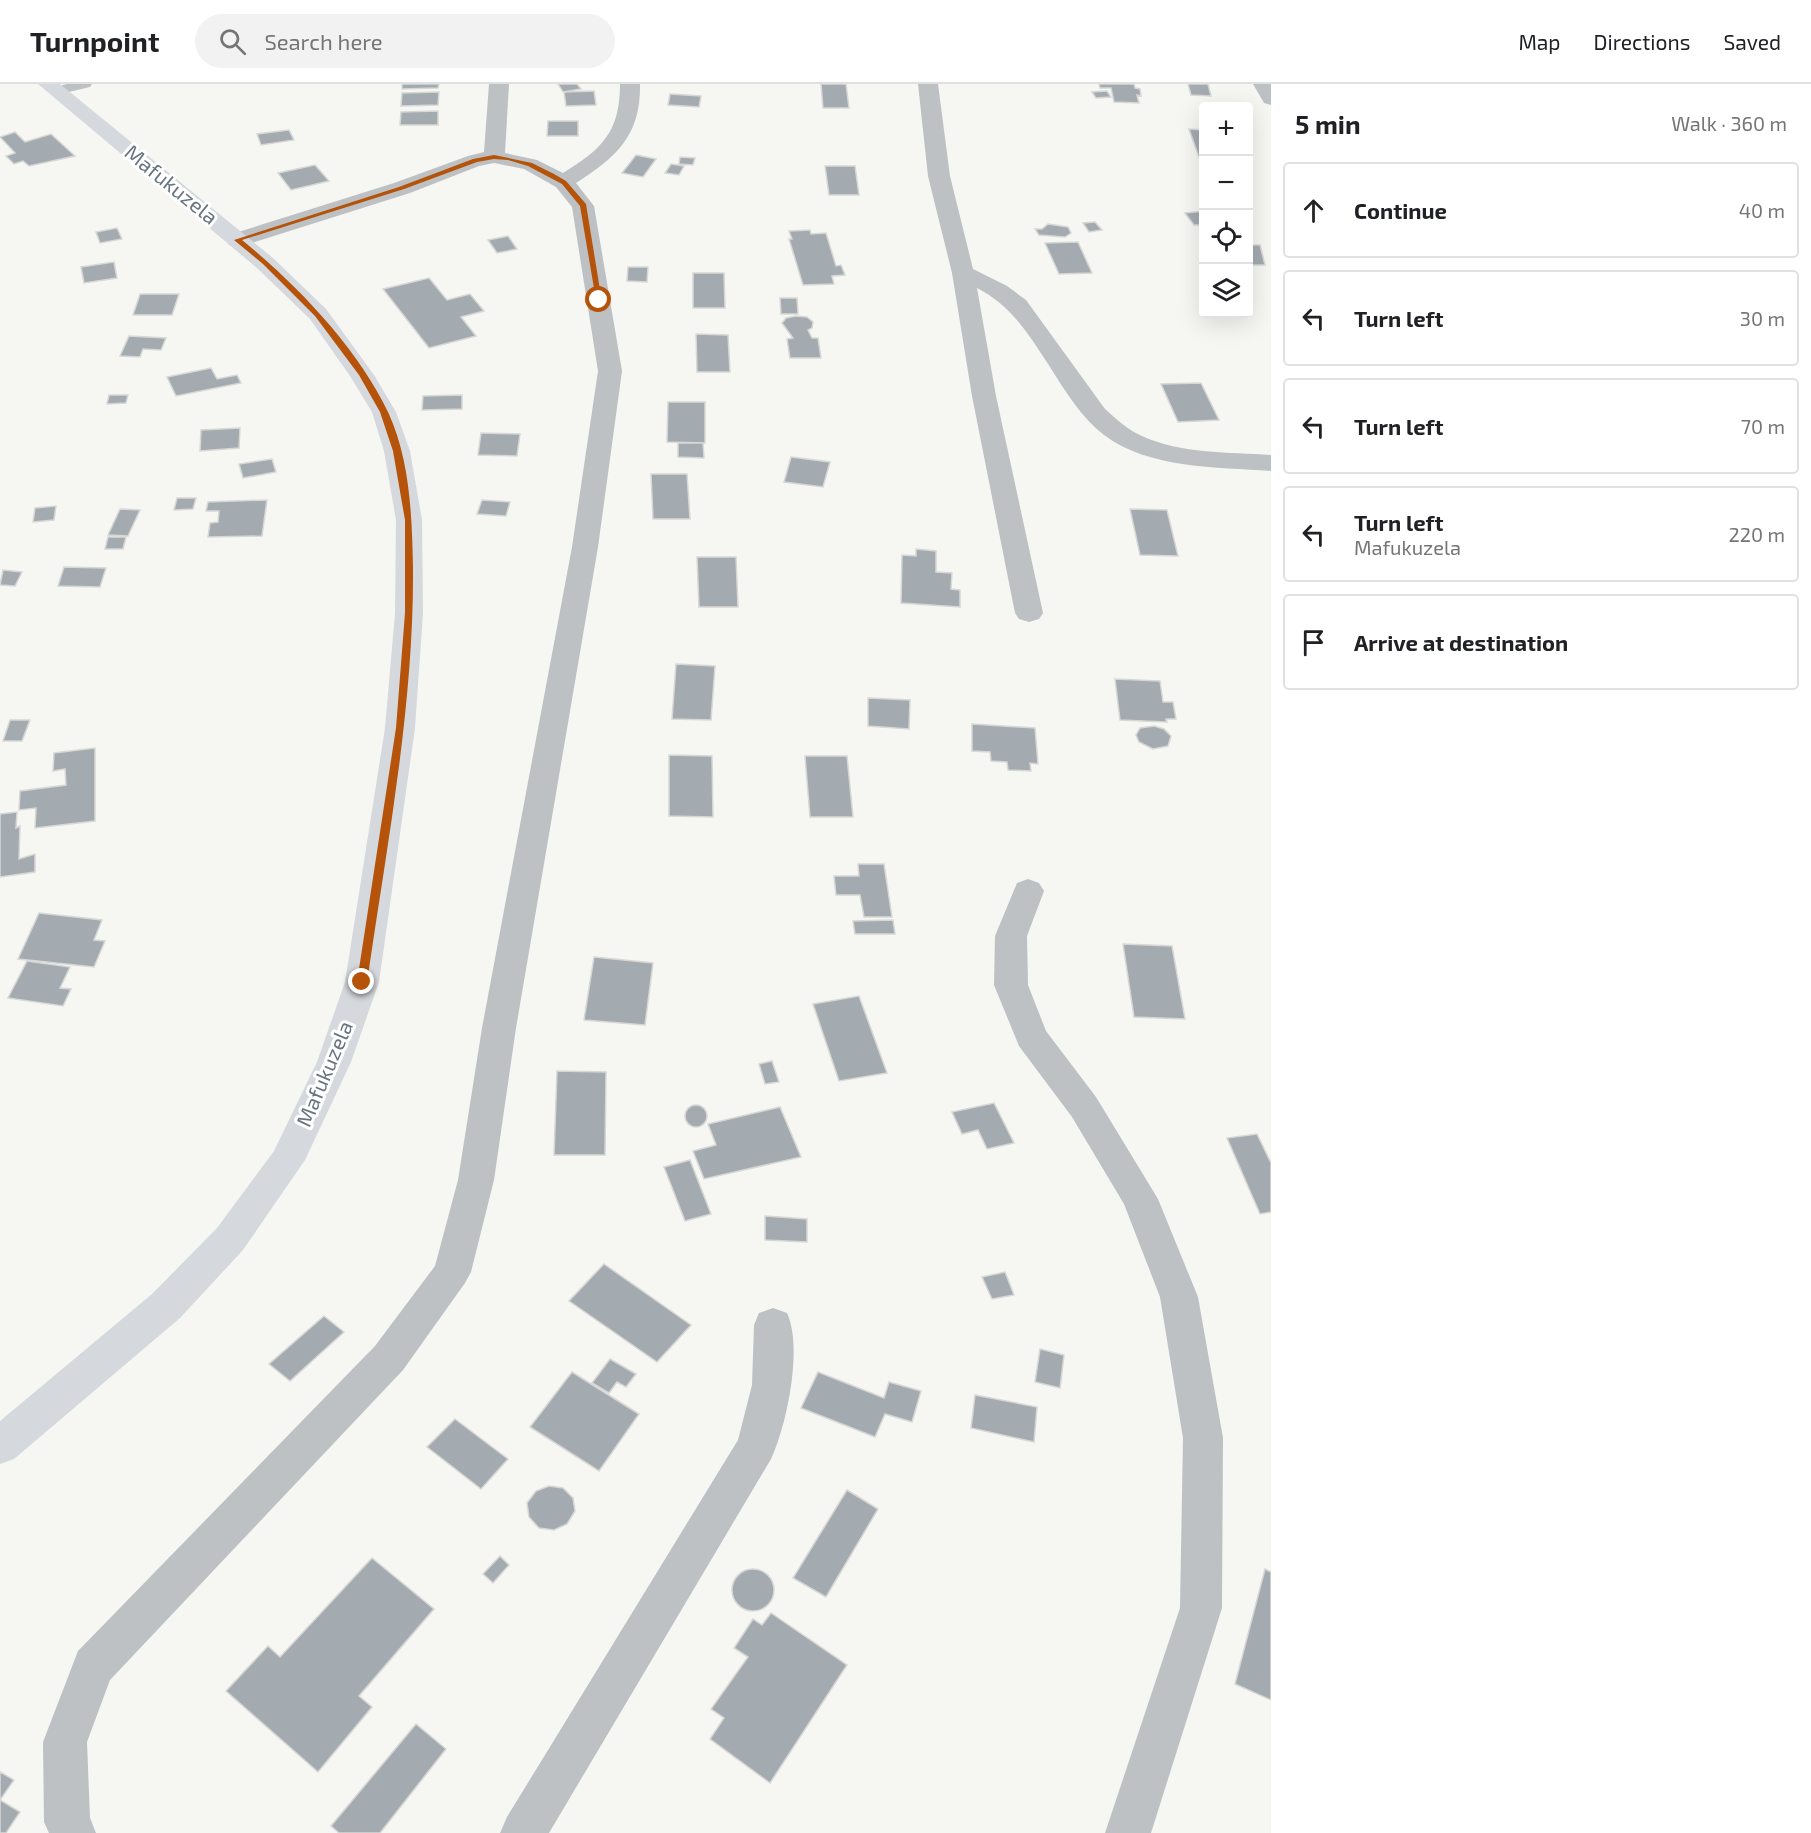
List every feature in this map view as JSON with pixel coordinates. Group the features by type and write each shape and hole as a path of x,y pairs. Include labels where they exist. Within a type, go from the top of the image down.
{"main road":[{"name":"Mafukuzela","path":"0,1446 166,1306 230,1239 287,1160 334,1062 362,982 400,728 409,613 409,520 399,462 384,412 356,366 318,314 265,263 52,87"}],"street":[{"path":"494,157 499,84"},
{"path":"564,182 601,159 615,144 627,122 630,84"},
{"path":"928,84 939,176 963,273 984,396 1029,613"},
{"path":"1263,84 1271,99"},
{"path":"73,1833 67,1822 64,1742 93,1666 389,1358 452,1272 476,1180 499,1028 585,547 610,370 583,206 564,182 530,164 494,157 476,160 402,188 237,240"},
{"path":"963,273 988,284 1016,303 1043,337 1081,396 1099,417 1132,441 1212,459 1271,463"},
{"path":"1028,891 1011,936 1011,986 1031,1037 1084,1107 1140,1198 1179,1298 1203,1438 1201,1608 1128,1833"},
{"path":"523,1833 757,1446 772,1385 773,1325"}],"lane":[{"path":"52,87 85,84"}],"building":[{"path":"402,84 439,84 438,88 402,89"},
{"path":"558,84 577,84 581,89 563,92"},
{"path":"821,84 846,84 849,108 823,108"},
{"path":"1099,84 1134,84 1135,88 1140,89 1141,96 1137,95 1139,103 1114,102 1111,88 1100,88"},
{"path":"1188,84 1208,84 1211,96 1191,95"},
{"path":"594,91 596,105 566,106 564,92"},
{"path":"1107,91 1111,97 1096,98 1092,92"},
{"path":"439,92 438,105 401,106 402,93"},
{"path":"670,94 701,96 699,107 668,105"},
{"path":"438,111 438,125 400,125 401,112"},
{"path":"548,121 578,121 578,136 547,136"},
{"path":"1189,129 1199,130 1199,157"},
{"path":"289,130 294,140 261,145 257,134"},
{"path":"15,132 25,142 51,134 75,156 29,166 23,161 14,164 6,156 15,153 0,137"},
{"path":"636,155 656,159 643,177 622,173"},
{"path":"680,157 695,158 693,165 679,164"},
{"path":"671,164 684,166 679,175 665,173"},
{"path":"315,165 329,181 291,190 278,173"},
{"path":"825,166 855,166 859,195 829,195"},
{"path":"1199,212 1199,225 1194,225 1185,213"},
{"path":"1095,222 1102,230 1089,232 1083,223"},
{"path":"1048,224 1068,227 1071,233 1065,237 1039,235 1035,229 1042,229"},
{"path":"117,228 122,239 100,243 96,232"},
{"path":"810,230 811,234 826,233 836,266 841,265 845,275 832,276 834,284 803,285 789,239 792,239 789,231"},
{"path":"508,236 517,249 497,253 488,240"},
{"path":"1078,242 1092,273 1059,274 1045,243"},
{"path":"1253,245 1260,245 1265,265 1253,265"},
{"path":"114,262 117,278 84,283 81,267"},
{"path":"628,267 648,267 647,282 627,281"},
{"path":"693,273 724,273 725,308 693,308"},
{"path":"429,278 447,300 470,294 484,311 461,317 476,336 429,348 383,289"},
{"path":"140,294 179,294 172,315 133,315"},
{"path":"780,298 797,298 798,314 781,314"},
{"path":"807,317 813,322 812,328 808,330 812,338 818,338 821,358 790,358 787,339 793,338 782,323 786,318"},
{"path":"696,334 728,335 730,372 697,372"},
{"path":"129,336 166,338 161,350 143,349 140,357 120,356"},
{"path":"211,368 217,379 237,375 241,383 176,396 167,377"},
{"path":"1201,383 1219,420 1178,422 1161,384"},
{"path":"109,395 128,395 126,403 107,404"},
{"path":"462,395 462,409 422,410 423,396"},
{"path":"668,402 705,402 705,443 667,442"},
{"path":"240,428 239,448 200,451 201,430"},
{"path":"481,433 520,434 517,456 478,455"},
{"path":"678,443 703,443 704,458 678,457"},
{"path":"791,457 830,462 823,487 784,482"},
{"path":"272,459 276,472 243,478 239,464"},
{"path":"651,474 687,474 690,519 653,519"},
{"path":"177,498 196,498 193,509 174,510"},
{"path":"267,500 262,536 208,537 210,523 218,522 219,511 206,511 208,502"},
{"path":"482,500 510,502 506,516 477,514"},
{"path":"56,506 54,520 33,522 35,508"},
{"path":"120,509 140,510 128,536 108,535"},
{"path":"1130,509 1167,510 1178,556 1140,555"},
{"path":"108,537 126,537 123,549 105,549"},
{"path":"916,549 936,551 936,572 952,573 951,589 960,590 960,607 901,603 902,555 916,556"},
{"path":"697,557 736,557 738,607 699,607"},
{"path":"64,567 106,568 100,587 58,586"},
{"path":"3,570 22,572 15,586 0,585"},
{"path":"676,664 715,666 711,720 672,719"},
{"path":"1115,679 1160,681 1163,702 1173,702 1176,719 1166,719 1167,722 1120,720"},
{"path":"868,698 910,700 909,729 868,726"},
{"path":"10,720 30,720 22,741 3,741"},
{"path":"972,724 1035,728 1038,764 1030,763 1031,771 1008,770 1007,762 991,761 990,752 972,751"},
{"path":"1154,726 1164,729 1171,736 1168,746 1153,749 1139,742 1136,735 1140,728"},
{"path":"95,748 95,821 35,828 36,808 19,810 20,791 66,785 65,769 53,771 54,753"},
{"path":"669,755 712,756 713,817 669,816"},
{"path":"805,756 847,756 853,817 810,817"},
{"path":"17,812 16,828 20,826 19,859 35,854 35,872 0,877 0,814"},
{"path":"858,864 884,864 892,917 864,917 860,895 836,895 834,876 859,876"},
{"path":"39,913 102,920 94,940 105,941 94,967 18,959"},
{"path":"893,920 895,934 855,934 853,921"},
{"path":"1123,944 1172,946 1185,1019 1134,1017"},
{"path":"594,957 653,963 645,1025 584,1020"},
{"path":"27,961 70,967 60,988 71,989 63,1006 8,998"},
{"path":"859,996 887,1073 839,1081 813,1004"},
{"path":"772,1061 779,1082 765,1084 759,1064"},
{"path":"557,1071 606,1072 605,1155 554,1155"},
{"path":"994,1103 1014,1143 987,1149 978,1130 962,1134 952,1112"},
{"path":"696,1105 704,1108 707,1116 704,1124 696,1127 688,1124 685,1116 688,1108"},
{"path":"780,1107 801,1157 704,1179 693,1151 716,1145 708,1124"},
{"path":"1257,1134 1271,1163 1271,1212 1260,1214 1227,1138"},
{"path":"690,1160 711,1214 685,1221 664,1167"},
{"path":"765,1216 807,1219 807,1242 765,1240"},
{"path":"604,1264 691,1325 657,1362 569,1301"},
{"path":"1005,1272 1014,1295 992,1299 982,1277"},
{"path":"324,1316 344,1332 290,1381 269,1364"},
{"path":"1040,1349 1064,1355 1060,1388 1035,1382"},
{"path":"610,1359 636,1374 626,1387 617,1382 609,1393 592,1383"},
{"path":"572,1372 639,1414 599,1471 530,1427"},
{"path":"818,1372 884,1398 889,1382 921,1391 912,1422 885,1414 875,1437 801,1408"},
{"path":"975,1395 1037,1407 1034,1442 971,1428"},
{"path":"455,1419 508,1459 481,1489 427,1447"},
{"path":"549,1486 563,1488 573,1498 575,1511 567,1524 554,1530 539,1528 529,1517 527,1503 536,1491"},
{"path":"847,1490 878,1509 826,1597 793,1578"},
{"path":"500,1556 509,1565 493,1583 483,1574"},
{"path":"372,1558 434,1609 359,1696 372,1707 318,1772 226,1691 268,1646 280,1657"},
{"path":"753,1569 768,1575 774,1590 768,1605 753,1611 738,1605 732,1590 738,1575"},
{"path":"1265,1569 1271,1572 1271,1700 1235,1684"},
{"path":"771,1613 847,1665 770,1783 710,1739 724,1718 711,1709 748,1657 734,1648 753,1619 762,1625"},
{"path":"416,1724 446,1749 380,1833 339,1833 331,1826"},
{"path":"0,1772 14,1780 0,1800"},
{"path":"0,1800 20,1812 6,1833 0,1833"}],"route":[{"path":"362,982 400,728 409,613 409,520 397,451 384,412 362,375 318,314 265,263 237,240 402,188 476,160 494,157 509,159 530,164 564,182 583,206 599,300"}]}
